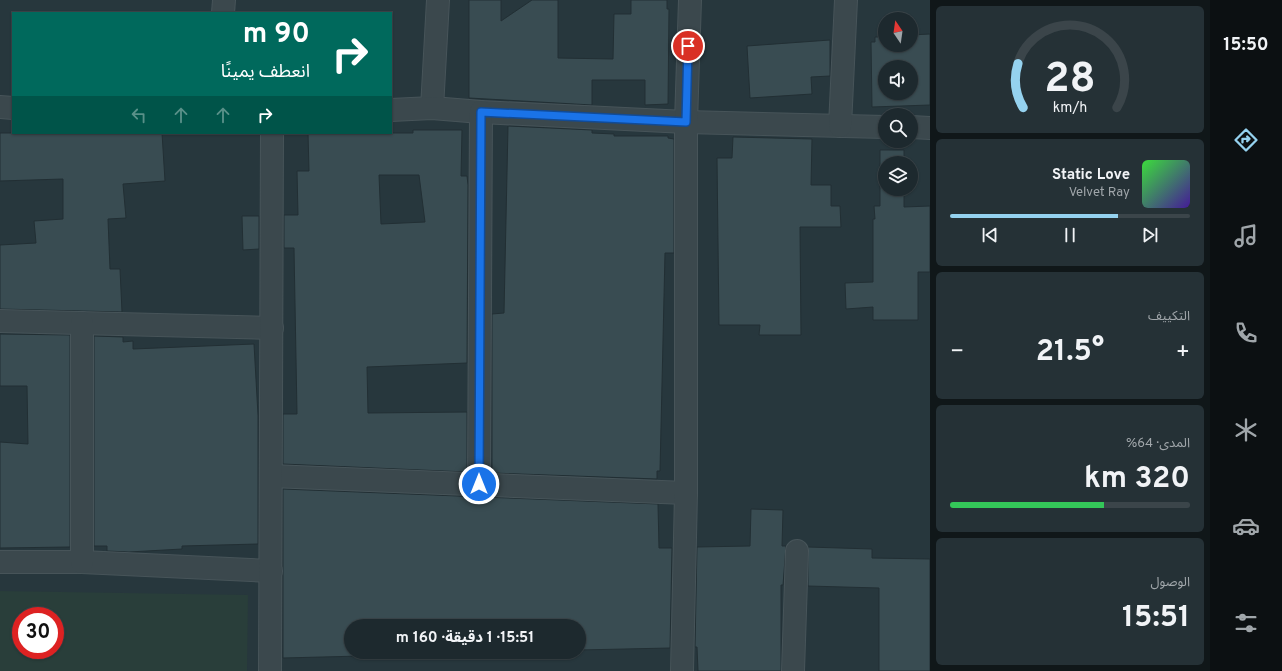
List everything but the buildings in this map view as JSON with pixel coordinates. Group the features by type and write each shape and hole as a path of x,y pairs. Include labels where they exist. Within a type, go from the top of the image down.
{"street":[{"path":"223,12 224,0"},
{"path":"432,108 438,0"},
{"path":"682,671 686,493 686,122 690,0"},
{"path":"840,126 846,0"},
{"path":"0,107 12,108"},
{"path":"392,110 432,108 481,112 686,122 878,127"},
{"path":"479,484 481,112"},
{"path":"918,127 930,128"},
{"path":"270,671 272,134"},
{"path":"0,321 272,328"},
{"path":"82,323 82,562"},
{"path":"271,476 686,493"},
{"path":"793,671 797,551"},
{"path":"0,562 82,562 271,571"}],"green space":[{"path":"0,591 248,595 247,671 0,671"}],"route":[{"path":"479,484 481,112 686,122 688,46"}]}
